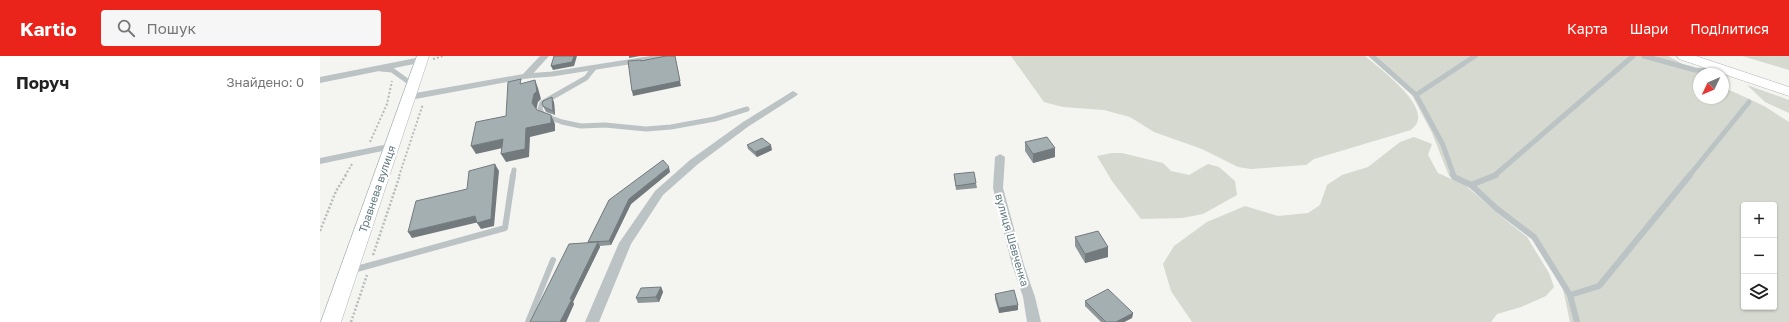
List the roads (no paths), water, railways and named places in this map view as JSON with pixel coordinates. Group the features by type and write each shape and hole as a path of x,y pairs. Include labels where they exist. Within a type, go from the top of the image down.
{"street":[{"path":"412,91 427,94 526,76 545,56"},
{"path":"1683,56 1719,68"},
{"path":"320,80 422,58"},
{"name":"Травнева вулиця","path":"331,322 412,91 422,58"},
{"path":"1729,71 1789,92"},
{"path":"592,322 625,243 659,193 694,162 746,124 793,94"},
{"path":"320,161 393,146"},
{"name":"вулиця Шевченка","path":"1000,157 998,188 1018,264 1029,298 1034,322"}],"lane":[{"path":"526,76 552,74 666,56"},
{"path":"1372,56 1416,95 1443,145 1454,177 1471,185 1497,210 1534,237 1570,295 1577,322"},
{"path":"1416,95 1474,56"},
{"path":"1471,185 1494,176 1633,56"},
{"path":"1644,56 1669,64 1693,68"},
{"path":"393,64 412,91"},
{"path":"594,68 586,78 542,103 540,109 542,115 562,122 581,126 605,125 646,129 671,127 715,119 747,109"},
{"path":"1570,295 1599,286 1749,102"},
{"path":"349,271 505,228 514,170"},
{"path":"528,322 553,260"}]}
